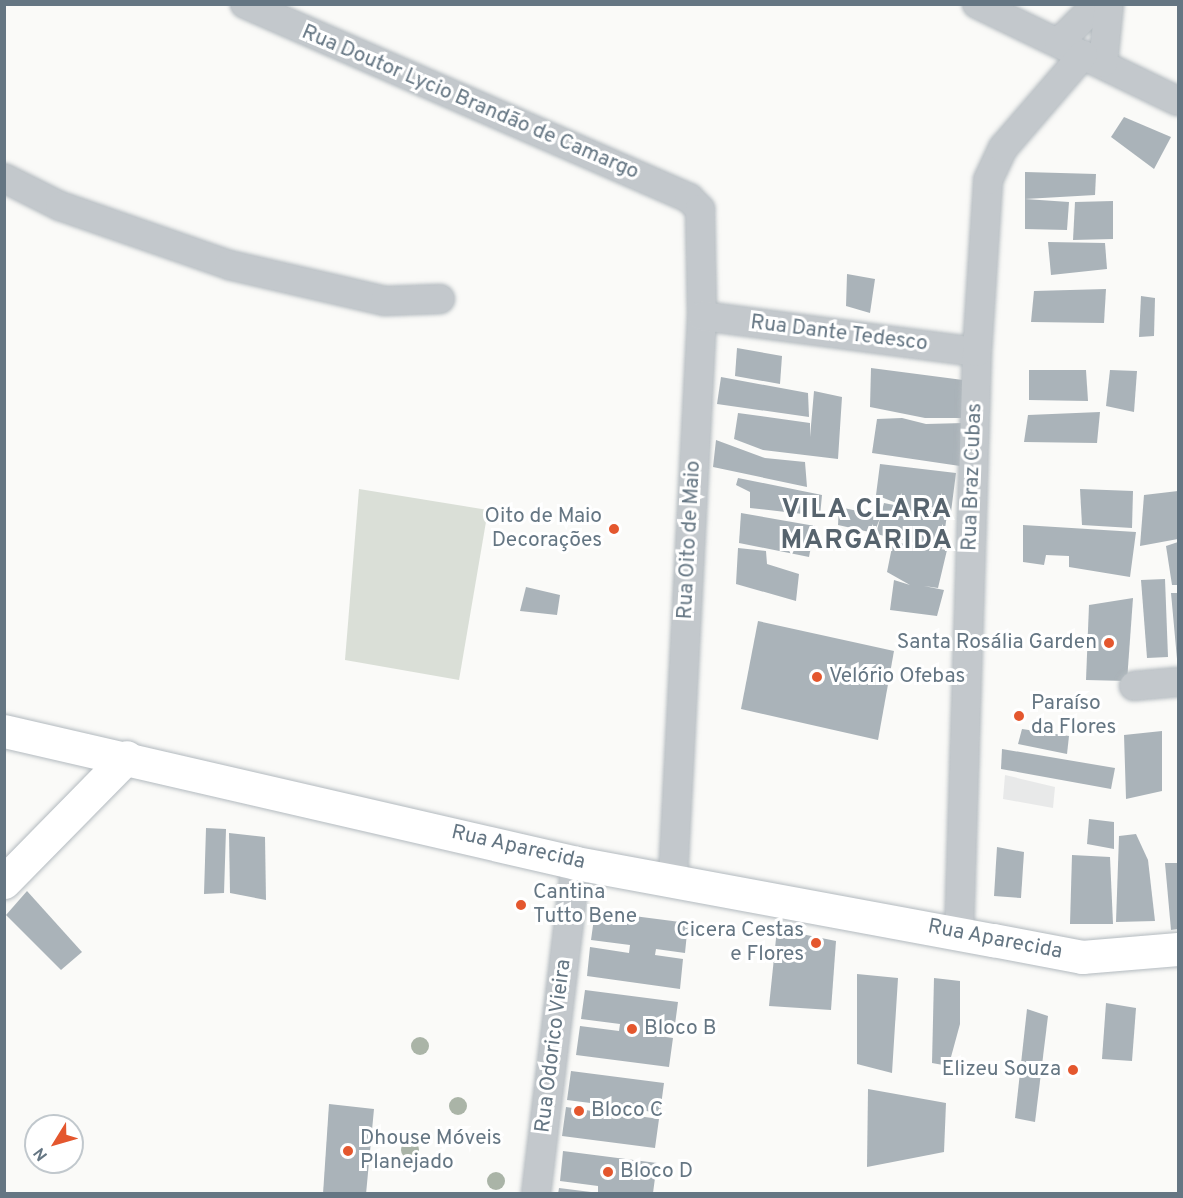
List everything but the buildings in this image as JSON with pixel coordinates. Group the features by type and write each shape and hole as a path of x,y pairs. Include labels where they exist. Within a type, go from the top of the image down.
{"street":[{"name":"Rua Doutor Lycio Brandão de Camargo","path":"245,4 696,202"},
{"path":"977,4 1179,101"},
{"name":"Rua Braz Cubas","path":"959,934 977,352 994,162 1082,53 1097,4"},
{"path":"1082,53 1109,4"},
{"path":"4,178 60,206 229,265 385,301 440,299"},
{"name":"Rua Oito de Maio","path":"673,878 702,316 696,202"},
{"name":"Rua Dante Tedesco","path":"702,316 977,352"},
{"path":"1134,686 1179,682"},
{"name":"Rua Aparecida","path":"4,731 127,757 576,863 673,878 1082,957 1179,949"},
{"path":"4,882 127,757"},
{"name":"Rua Odorico Vieira","path":"536,1194 576,863"}],"shaded area":[{"path":"359,489 488,510 459,680 345,660"},
{"path":"1005,775 1055,787 1053,808 1003,799"}],"place":[{"name":"Oito de Maio Decorações","path":"614,529"},
{"name":"Santa Rosália Garden","path":"1109,643"},
{"name":"Velório Ofebas","path":"817,677"},
{"name":"Paraíso da Flores","path":"1019,716"},
{"name":"Cantina Tutto Bene","path":"521,905"},
{"name":"Cicera Cestas e Flores","path":"816,943"},
{"name":"Bloco B","path":"632,1029"},
{"name":"Elizeu Souza","path":"1073,1070"},
{"name":"Bloco C","path":"579,1111"},
{"name":"Dhouse Móveis Planejado","path":"348,1151"},
{"name":"Bloco D","path":"608,1172"}],"district":[{"name":"VILA CLARA MARGARIDA","path":"867,526"}]}
